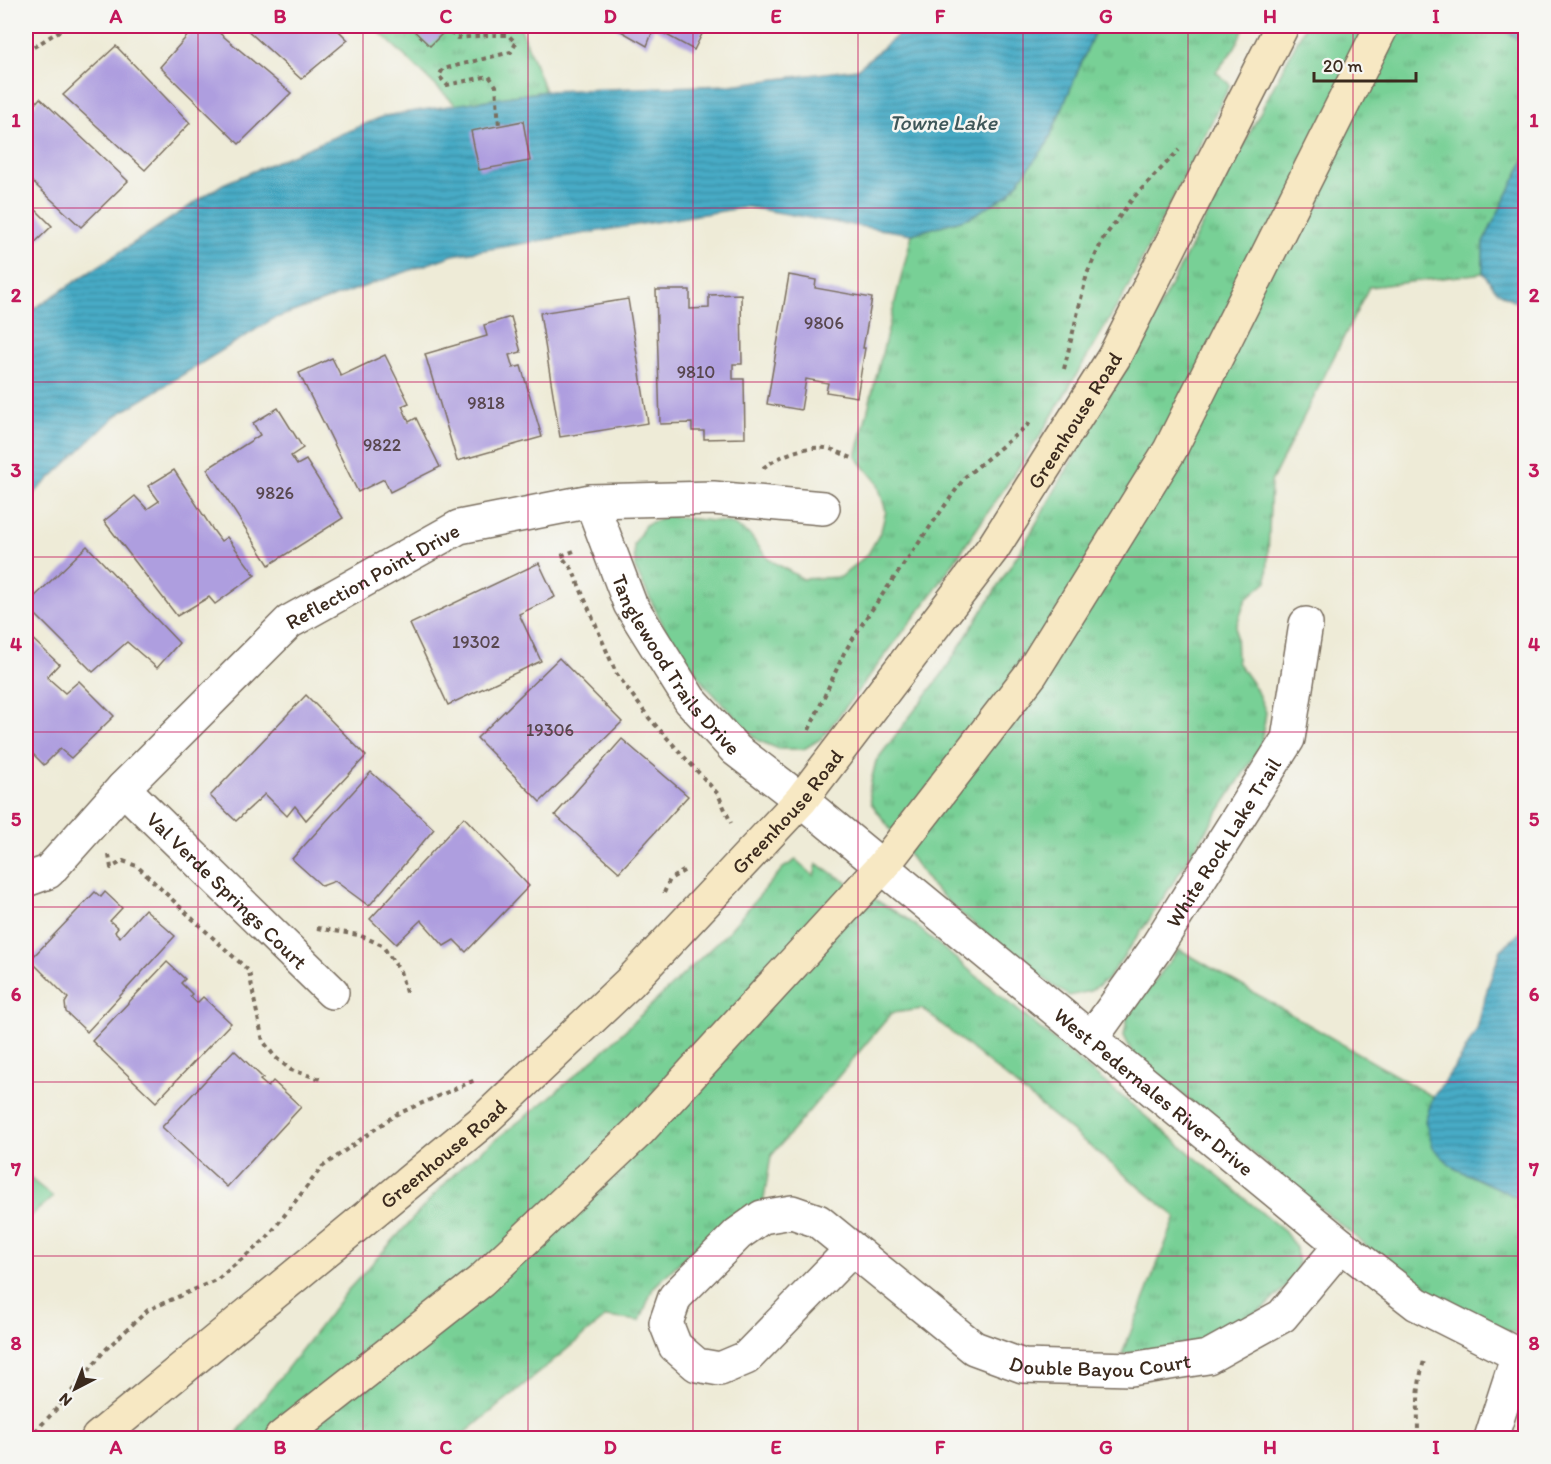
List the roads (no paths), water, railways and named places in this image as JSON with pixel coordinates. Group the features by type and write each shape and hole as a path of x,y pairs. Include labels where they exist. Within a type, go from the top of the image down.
{"main road":[{"name":"Greenhouse Road","path":"98,1438 482,1122 630,982 801,800 993,549 1108,367 1282,26"},
{"path":"281,1438 481,1281 623,1147 882,867 1031,674 1170,450 1382,26"}],"street":[{"name":"Reflection Point Drive","path":"26,880 48,872 123,788 290,622 459,527 591,501 713,498 823,508"},
{"name":"Tanglewood Trails Drive","path":"591,501 630,604 690,700 736,750 801,800"},
{"name":"White Rock Lake Trail","path":"1091,1039 1154,951 1288,739 1306,624"},
{"name":"Val Verde Springs Court","path":"123,788 332,992"},
{"name":"West Pedernales River Drive","path":"801,800 1341,1245 1417,1304 1522,1355"},
{"name":"Double Bayou Court","path":"852,1249 746,1358 720,1369 697,1365 675,1346 666,1323 675,1297 738,1234 762,1217 792,1212 818,1221 974,1348 1023,1366 1131,1369 1208,1357 1282,1316 1341,1245"},
{"path":"1491,1438 1522,1355"}],"water":[{"name":"Towne Lake","path":"909,26 1097,26 1047,144 1009,194 971,217 912,234 747,207 453,255 273,319 117,415 26,501 26,314 223,184 384,116 545,91 730,85 857,69"},
{"path":"1496,26 1525,26 1525,43"},
{"path":"1525,159 1525,308 1497,291 1483,273 1483,243"},
{"path":"1525,928 1525,1201 1454,1168 1433,1148 1425,1121 1433,1097 1461,1058 1477,1029 1488,986 1501,950"}]}
